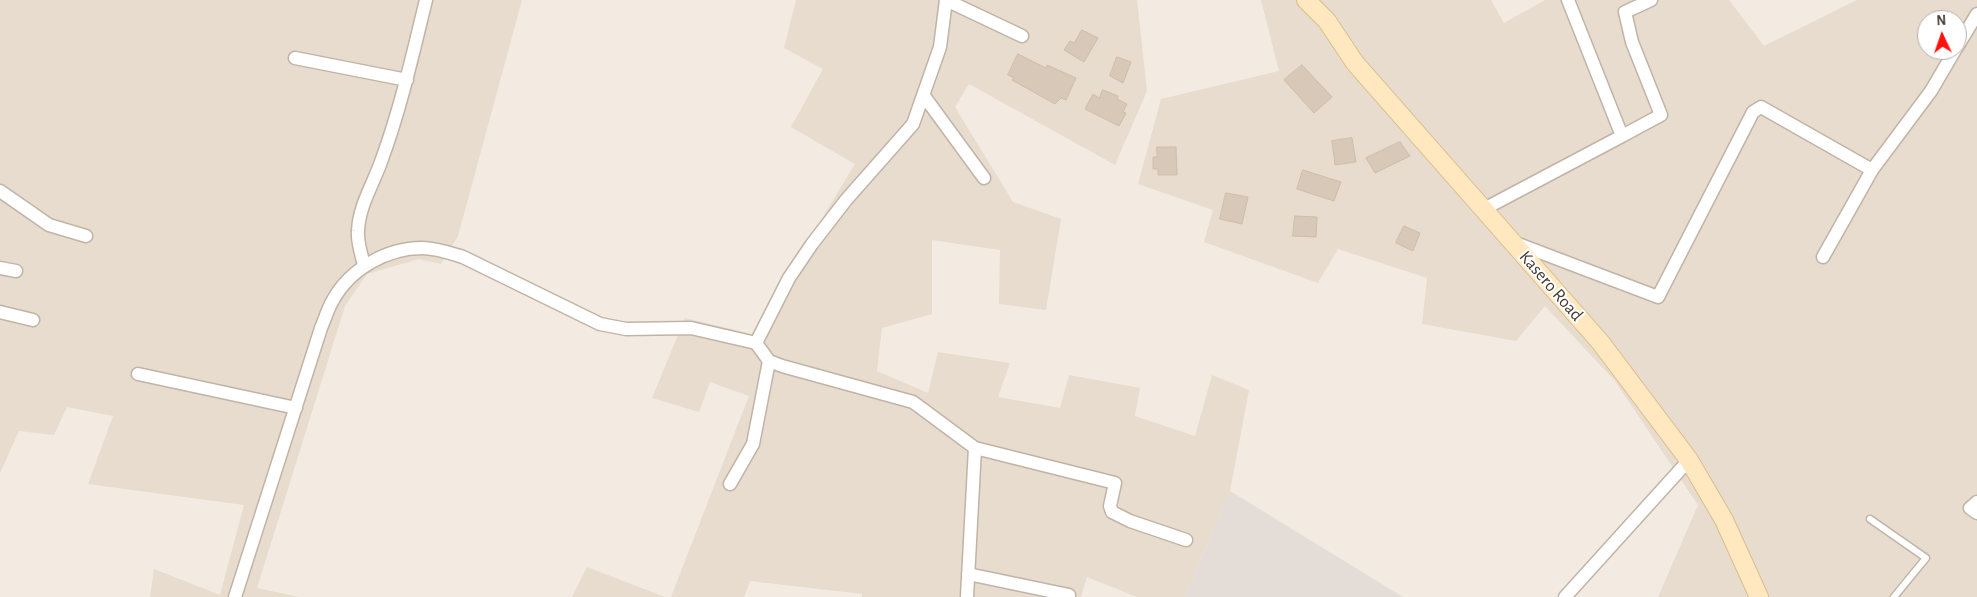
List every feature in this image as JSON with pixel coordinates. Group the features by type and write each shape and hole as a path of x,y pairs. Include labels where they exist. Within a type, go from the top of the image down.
{"street":[{"path":"364,264 358,241 362,212 367,192 382,160 407,80 426,0"},
{"path":"756,343 788,278 807,251 846,200 913,124 940,46 946,0 1022,36"},
{"name":"Kasero Road","path":"1306,0 1327,21 1355,63 1601,343 1689,460 1724,520 1759,597"},
{"path":"1568,0 1622,136"},
{"path":"1484,209 1661,115 1632,42 1625,12 1651,0"},
{"path":"1967,31 1977,14"},
{"path":"295,58 407,80"},
{"path":"1823,257 1872,170 1931,91 1949,60"},
{"path":"924,96 984,178"},
{"path":"1512,241 1658,297 1753,112 1761,107 1872,170"},
{"path":"0,191 49,225 86,236"},
{"path":"235,597 321,328 333,299 348,279 364,264 421,248 441,250 463,257 600,324 626,329 691,328 756,343 769,361 913,402 975,448 1115,484 1110,506 1112,512 1130,521 1186,540"},
{"path":"0,268 16,272"},
{"path":"0,312 33,320"},
{"path":"730,484 753,444 769,361"},
{"path":"138,374 296,408"},
{"path":"967,597 975,448"},
{"path":"1566,597 1689,460"},
{"path":"1977,502 1970,508 1977,513"},
{"path":"968,574 1069,595"}],"lane":[{"path":"1870,519 1926,558 1894,597"}],"shaded area":[{"path":"0,0 522,0 458,236 441,264 419,259 367,274 345,306 257,588 299,597 150,597 154,569 220,595 244,505 88,484 113,416 67,407 54,435 19,431 0,473"},
{"path":"796,0 1137,0 1147,91 1115,165 969,84 955,107 1013,202 1061,219 1046,310 999,304 1000,250 932,240 932,314 882,328 877,371 928,393 938,352 1010,363 998,397 1060,408 1069,375 1140,388 1135,416 1195,436 1212,375 1249,390 1230,491 1185,597 1137,597 1087,577 1081,597 862,597 862,594 750,581 744,597 671,597 749,396 710,382 699,412 652,398 685,318 752,334 855,164 791,127 823,69 784,48"},
{"path":"1261,0 1491,0 1504,23 1545,0 1729,0 1764,46 1857,0 1977,0 1977,597 1658,597 1698,505 1615,381 1545,306 1516,341 1422,324 1427,278 1338,249 1318,283 1204,242 1213,210 1138,184 1161,99 1279,71"},
{"path":"1230,491 1403,597 1185,597"},
{"path":"587,567 665,597 572,597"}],"building":[{"path":"1082,30 1098,38 1084,62 1064,50 1070,41 1074,43"},
{"path":"1018,54 1046,68 1047,65 1076,78 1066,100 1061,98 1055,104 1012,80 1014,78 1008,75"},
{"path":"1117,57 1131,62 1123,83 1110,76"},
{"path":"1302,65 1332,97 1314,113 1284,80"},
{"path":"1103,90 1118,96 1117,99 1127,104 1123,112 1126,113 1119,126 1085,109 1093,94 1099,98"},
{"path":"1352,138 1356,162 1335,165 1332,141"},
{"path":"1400,142 1410,156 1375,173 1366,158"},
{"path":"1157,147 1176,147 1177,175 1158,175 1158,169 1153,169 1153,157 1157,157"},
{"path":"1303,170 1341,182 1334,201 1297,189"},
{"path":"1226,193 1248,197 1242,224 1220,219"},
{"path":"1295,216 1317,217 1316,237 1293,236"},
{"path":"1404,226 1420,233 1413,251 1396,243"}]}
